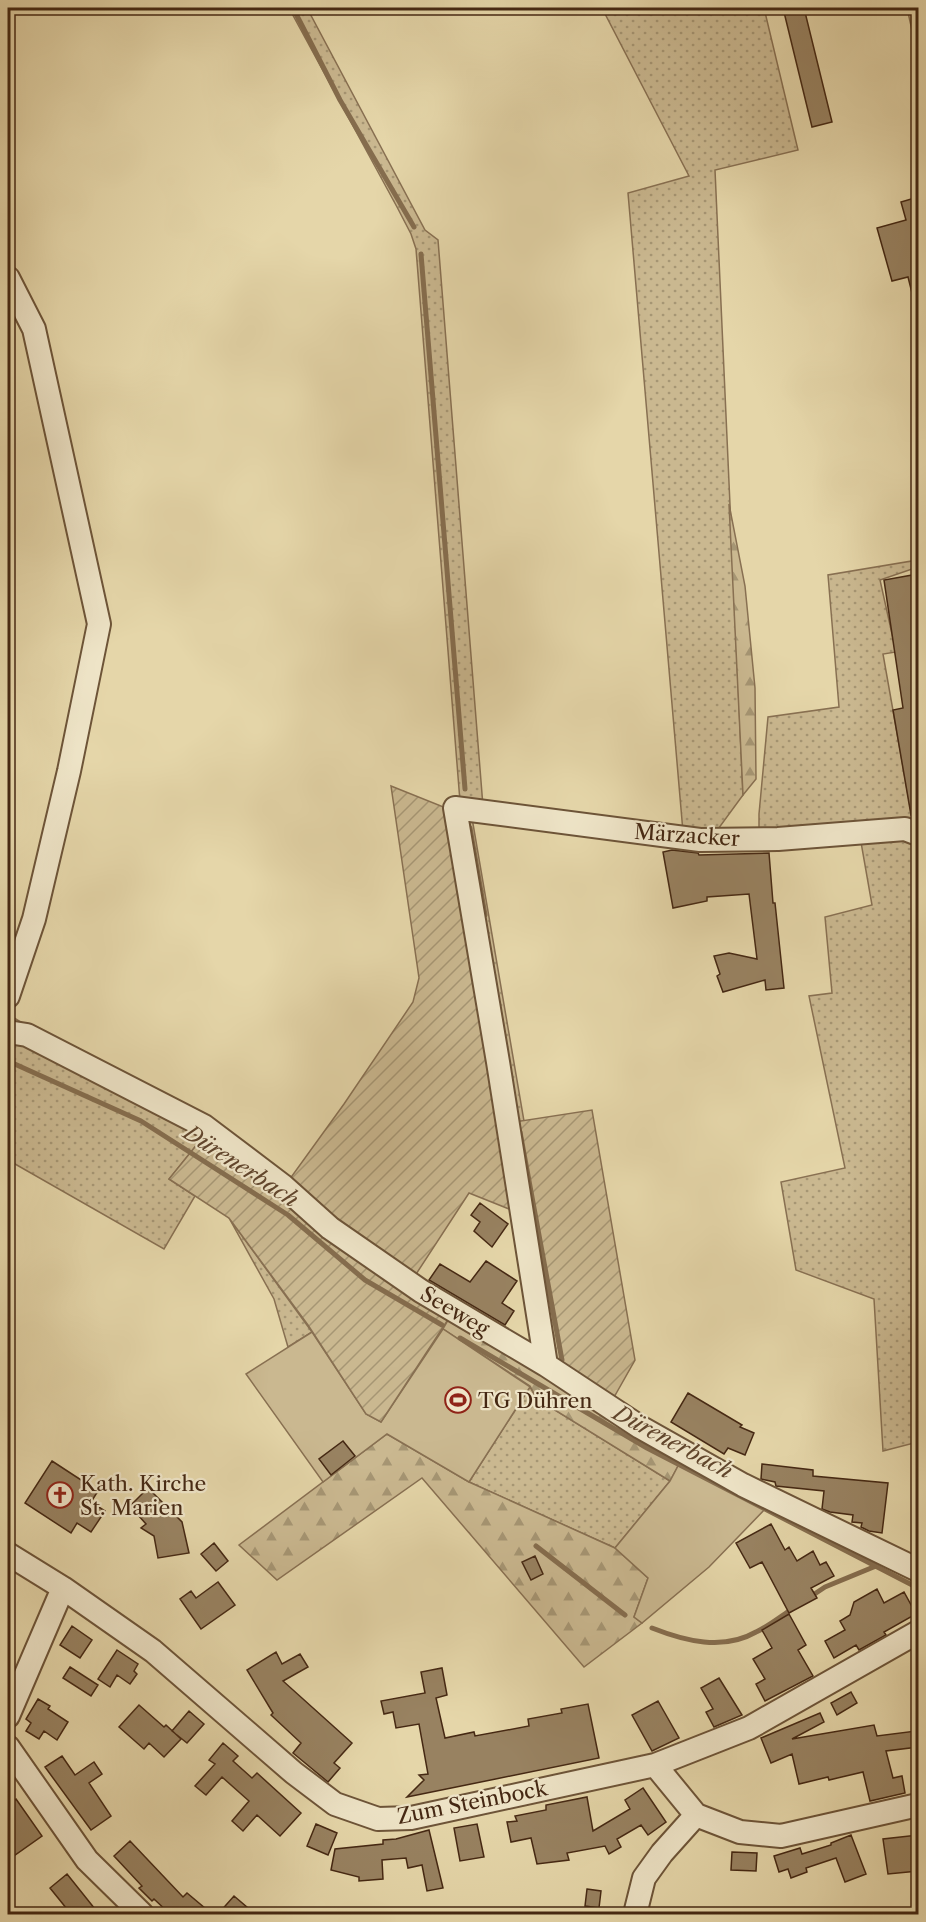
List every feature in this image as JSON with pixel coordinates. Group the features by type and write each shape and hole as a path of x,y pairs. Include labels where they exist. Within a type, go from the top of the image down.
{"street":[{"path":"8,279 34,329 99,624 69,771 36,907 8,996"},
{"name":"Märzacker","path":"546,1365 455,808 700,840 778,839 906,829 918,834"},
{"name":"Seeweg","path":"8,1032 27,1035 204,1126 282,1185 330,1228 421,1291 546,1365 640,1427 743,1485 918,1570"},
{"name":"Zum Steinbock","path":"8,1554 63,1588 153,1651 294,1773 335,1804 378,1819 411,1818 655,1766 749,1728 918,1632"},
{"path":"8,1716 63,1588"},
{"path":"8,1747 87,1860 142,1914"},
{"path":"655,1766 696,1815 740,1832 781,1836 918,1805"},
{"path":"635,1914 644,1878 662,1853 696,1815"}],"green space":[{"path":"289,8 307,8 425,230 438,240 484,819 472,818 524,1121 515,1122 461,814 416,249 397,207"},
{"path":"602,8 764,8 798,150 715,170 743,795 713,836 683,832 628,193 689,176"},
{"path":"907,8 918,8 918,57"},
{"path":"729,504 745,586 755,688 756,779 743,795"},
{"path":"918,560 918,567 880,580 896,652 883,654 914,829 918,831 918,1442 883,1451 874,1299 796,1270 781,1182 845,1168 809,996 832,993 825,917 872,905 858,825 759,833 759,814 768,717 839,707 828,575"},
{"path":"391,786 461,814 515,1122 592,1110 635,1360 613,1399 548,1360 529,1217 469,1193 407,1288 451,1315 381,1422 366,1414 308,1325 229,1218 169,1179 203,1137 279,1194 413,1002 419,978"},
{"path":"8,1014 203,1137 169,1179 195,1196 164,1249 8,1160"},
{"path":"229,1218 312,1332 288,1347 274,1299"},
{"path":"451,1315 687,1449 670,1481 537,1399 530,1386 443,1329"},
{"name":"TG Dühren","path":"443,1329 530,1387 469,1482 387,1434 323,1482 246,1374 312,1332 366,1414 381,1422"},
{"path":"530,1387 537,1399 670,1481 615,1548 469,1482"},
{"path":"387,1434 469,1482 615,1548 648,1578 634,1617 642,1623 584,1667 422,1478 277,1580 239,1545"},
{"path":"687,1449 770,1504 709,1567 642,1623 634,1617 648,1578 615,1548 670,1481"}],"building":[{"path":"783,8 804,8 832,122 812,127"},
{"path":"918,197 918,301 914,301 908,277 892,281 877,228 906,220 901,202"},
{"path":"918,574 918,815 911,815 893,710 903,708 884,580"},
{"path":"672,850 699,855 769,853 784,988 766,990 765,980 723,992 717,976 720,974 714,956 729,953 757,959 749,894 707,897 707,901 673,908 663,852"},
{"path":"480,1203 508,1224 492,1247 474,1231 480,1222 471,1215"},
{"path":"486,1261 517,1281 502,1303 514,1311 505,1325 429,1280 440,1264 470,1282"},
{"path":"688,1393 742,1425 740,1427 754,1433 745,1455 728,1448 724,1454 671,1422"},
{"path":"343,1441 355,1456 331,1475 319,1459"},
{"name":"Kath. Kirche St. Marien","path":"52,1461 98,1491 91,1502 105,1511 91,1532 77,1523 71,1533 25,1503"},
{"path":"762,1464 813,1470 813,1476 888,1483 882,1533 869,1531 861,1527 862,1523 852,1522 853,1515 822,1509 824,1491 776,1486 775,1482 761,1479"},
{"path":"148,1488 182,1522 189,1553 158,1558 154,1536 141,1528 146,1524 130,1506"},
{"path":"771,1524 785,1550 789,1547 797,1561 813,1551 820,1565 826,1562 834,1576 811,1588 817,1598 789,1613 762,1562 750,1568 736,1543"},
{"path":"214,1543 228,1561 216,1571 201,1554"},
{"path":"535,1556 543,1574 531,1580 522,1562"},
{"path":"218,1582 235,1605 201,1629 180,1599 191,1591 196,1598"},
{"path":"877,1589 884,1603 904,1592 916,1614 884,1632 886,1635 859,1650 856,1645 834,1658 825,1641 845,1630 840,1621 850,1615 854,1602"},
{"path":"789,1614 806,1645 798,1650 813,1676 765,1701 756,1684 765,1679 753,1659 772,1648 762,1630"},
{"path":"72,1626 92,1640 80,1658 60,1645"},
{"path":"117,1650 138,1664 134,1671 137,1674 130,1684 117,1675 110,1687 98,1679"},
{"path":"276,1652 282,1664 300,1654 308,1667 283,1681 352,1743 334,1763 340,1768 328,1782 293,1753 301,1743 271,1715 273,1713 247,1670"},
{"path":"70,1667 98,1685 91,1696 63,1678"},
{"path":"442,1668 447,1695 436,1698 445,1738 474,1732 475,1736 529,1726 528,1719 562,1713 561,1709 588,1704 599,1758 407,1797 424,1780 419,1775 428,1774 419,1724 396,1728 393,1712 384,1714 381,1701 425,1693 421,1672"},
{"path":"719,1678 742,1715 714,1727 706,1712 713,1709 701,1688"},
{"path":"851,1692 857,1703 837,1715 831,1703"},
{"path":"38,1699 50,1706 48,1709 68,1722 57,1740 44,1731 39,1739 26,1731 31,1723 26,1719"},
{"path":"658,1701 679,1738 652,1751 632,1715"},
{"path":"139,1705 181,1739 164,1757 149,1743 144,1749 119,1727"},
{"path":"189,1711 204,1724 187,1743 172,1731"},
{"path":"820,1713 824,1722 792,1739 874,1725 877,1736 916,1731 918,1747 886,1751 893,1778 902,1776 905,1793 870,1801 863,1772 799,1784 792,1754 771,1763 761,1738"},
{"path":"223,1743 238,1756 233,1761 252,1778 257,1773 301,1813 280,1836 257,1815 243,1831 232,1821 249,1801 222,1777 206,1795 195,1786 215,1764 209,1760"},
{"path":"62,1756 75,1775 94,1762 102,1774 89,1783 111,1816 91,1830 45,1767"},
{"path":"643,1788 666,1822 648,1835 641,1825 617,1839 621,1847 609,1854 605,1846 567,1853 569,1860 537,1864 531,1838 511,1842 507,1822 517,1821 515,1816 546,1810 546,1805 587,1797 593,1831 630,1809 625,1800"},
{"path":"16,1799 42,1836 8,1860 8,1805"},
{"path":"316,1824 337,1833 328,1855 307,1846"},
{"path":"477,1824 484,1857 460,1861 454,1828"},
{"path":"429,1830 443,1888 427,1891 422,1865 408,1868 406,1858 382,1860 383,1879 359,1881 359,1877 331,1870 335,1849 383,1844 383,1840"},
{"path":"851,1835 866,1874 845,1882 836,1858 806,1868 807,1872 791,1878 788,1869 779,1872 774,1856 800,1848 802,1854 831,1845"},
{"path":"918,1835 918,1871 888,1874 883,1839"},
{"path":"130,1841 183,1897 187,1893 212,1914 170,1914 154,1899 152,1901 139,1888 142,1886 114,1856"},
{"path":"732,1852 757,1853 756,1871 731,1870"},
{"path":"67,1874 99,1914 71,1914 50,1888"},
{"path":"587,1889 601,1891 599,1908 585,1906"},
{"path":"234,1896 255,1914 218,1914"}],"waterway":[{"path":"293,8 340,100 414,227"},
{"path":"421,254 465,789"},
{"path":"470,828 485,915"},
{"name":"Dürenerbach","path":"8,1061 141,1121 288,1215 365,1280 442,1325"},
{"path":"520,1132 562,1360"},
{"name":"Dürenerbach","path":"460,1338 647,1448 918,1588"},
{"name":"Dürenerbach","path":"536,1546 625,1615"},
{"name":"Dürenerbach","path":"810,1597 825,1587 876,1566"},
{"name":"Dürenerbach","path":"652,1628 678,1637 717,1643 743,1638 761,1630 792,1609"}],"place":[{"name":"TG Dühren","path":"458,1400"},
{"name":"Kath. Kirche St. Marien","path":"60,1495"}]}
